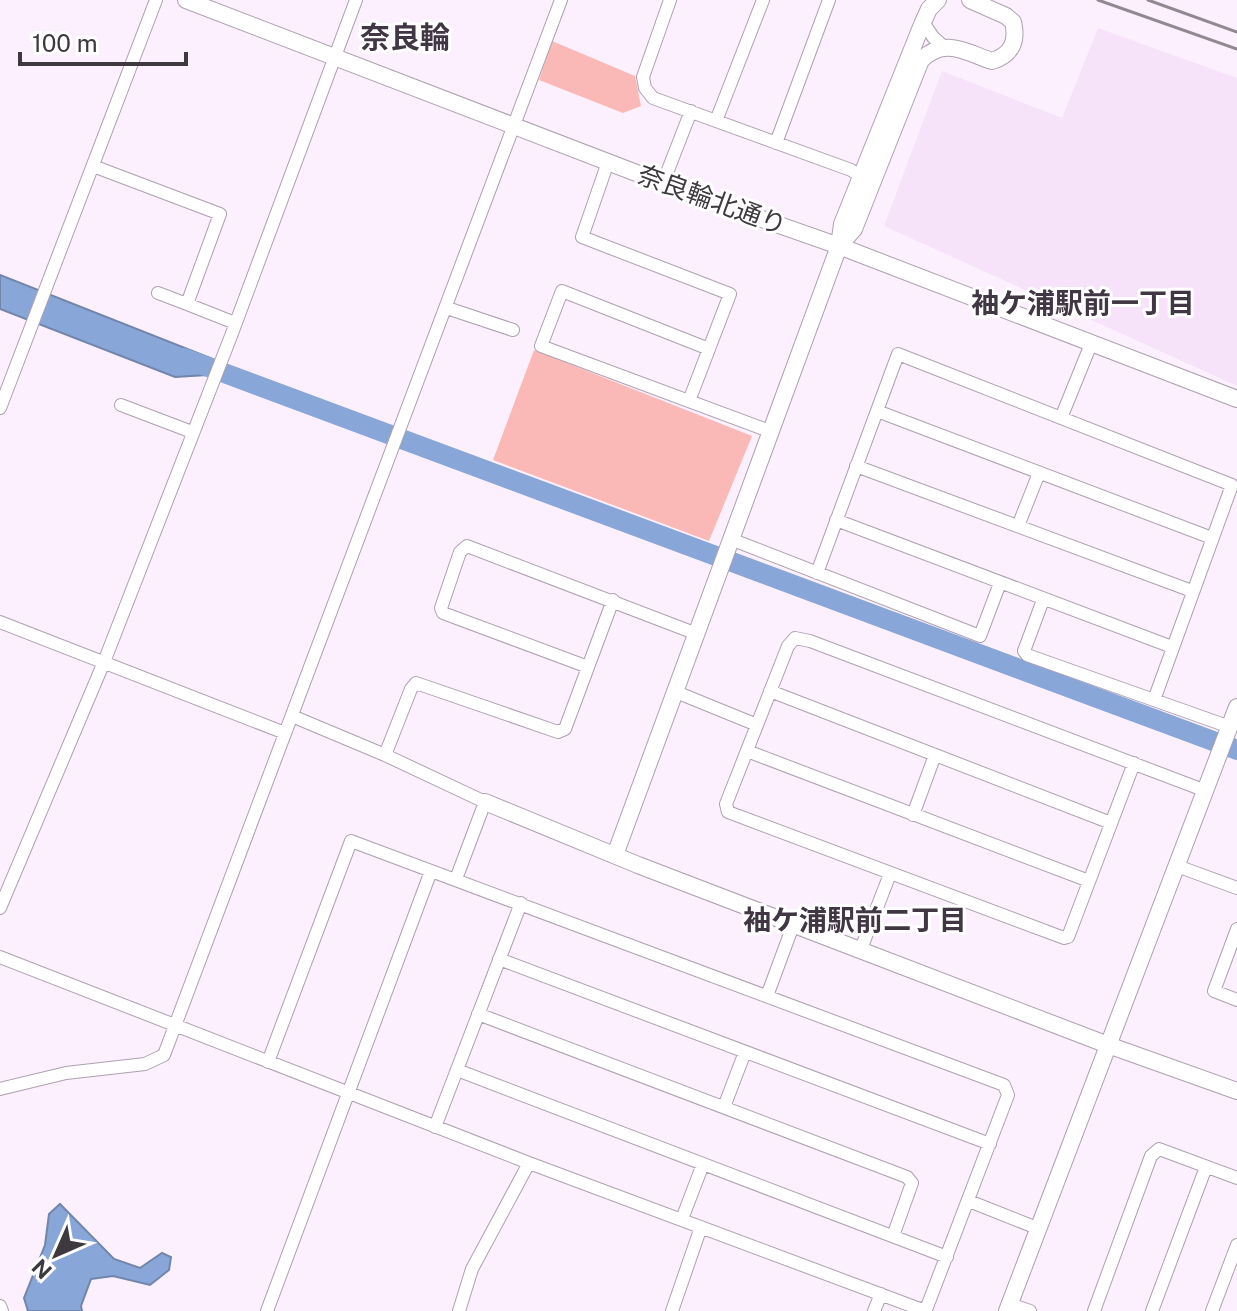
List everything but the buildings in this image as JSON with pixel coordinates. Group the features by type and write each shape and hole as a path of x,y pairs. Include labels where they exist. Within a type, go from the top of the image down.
{"street":[{"path":"0,408 156,0"},
{"name":"奈良輪北通り","path":"186,0 1237,399"},
{"path":"0,908 104,662 356,0"},
{"path":"0,1089 66,1073 145,1064 164,1055 561,0"},
{"path":"670,0 643,77 645,88 653,98 851,170 860,176"},
{"path":"716,121 763,0"},
{"path":"776,143 829,0"},
{"path":"615,855 772,432 839,246 842,224 860,176 923,22 938,0"},
{"path":"839,246 854,229 921,60 931,50 943,46 992,61 1009,52 1014,43 1013,22 970,0"},
{"path":"923,22 943,46"},
{"path":"663,183 691,111"},
{"path":"608,162 582,237 730,294 689,401"},
{"path":"93,166 220,214 187,304"},
{"path":"709,349 562,291 541,346 772,432"},
{"path":"158,293 235,323"},
{"path":"447,308 513,330"},
{"path":"1061,418 1091,344"},
{"path":"817,573 898,354 1232,485 1154,700"},
{"path":"121,405 192,432"},
{"path":"877,411 1212,538"},
{"path":"856,466 1192,591"},
{"path":"1018,526 1039,473"},
{"path":"836,520 1172,647"},
{"path":"733,540 980,636 1000,583"},
{"path":"588,667 443,613 441,608 460,552 467,546 697,634"},
{"path":"385,755 416,683 558,732 565,729 613,600"},
{"path":"1043,600 1024,651 1027,655 1154,700 1228,732"},
{"path":"0,622 285,733"},
{"path":"1134,763 1068,937 1064,938 728,812 726,804 788,646 795,638 810,641 1134,763 1206,791"},
{"path":"770,691 1111,823"},
{"path":"676,692 757,725"},
{"path":"1030,1311 1009,1307 1237,707"},
{"path":"292,716 485,802 615,855 1108,1045 1237,1091"},
{"path":"747,751 1089,881"},
{"path":"913,815 935,755"},
{"path":"456,879 485,802"},
{"path":"0,957 174,1027 529,1163 920,1309 927,1307 1008,1095 1004,1085 351,841 268,1062"},
{"path":"1177,866 1237,888"},
{"path":"267,1311 431,871"},
{"path":"861,949 890,874"},
{"path":"435,1127 521,903"},
{"path":"767,996 794,923"},
{"path":"1237,929 1214,991 1237,1000"},
{"path":"499,959 990,1144"},
{"path":"478,1014 907,1177 912,1183 893,1236"},
{"path":"724,1107 745,1052"},
{"path":"457,1070 947,1257"},
{"path":"1094,1311 1151,1156 1159,1149 1237,1178"},
{"path":"459,1311 472,1269 529,1163"},
{"path":"682,1219 703,1164"},
{"path":"1152,1311 1206,1167"},
{"path":"969,1201 1037,1228"},
{"path":"672,1311 701,1227"},
{"path":"1212,1311 1237,1245"},
{"path":"874,1311 881,1294"}],"shaded area":[{"path":"1098,28 1237,78 1237,386 884,226 942,71 1062,118"},
{"path":"552,41 635,76 641,106 623,113 539,80"},
{"path":"534,350 752,436 709,541 493,460"}],"water":[{"path":"0,275 213,359 207,375 175,377 0,309"},
{"path":"60,1204 114,1259 140,1268 162,1253 171,1257 169,1270 150,1285 113,1276 91,1279 82,1311 28,1311 24,1298 45,1245 49,1214"}],"waterway":[{"path":"184,358 1237,750"}],"railway":[{"path":"1098,0 1237,49"},
{"path":"1148,0 1237,32"}],"district":[{"name":"奈良輪","path":"405,38"},
{"name":"袖ケ浦駅前一丁目","path":"1083,303"},
{"name":"袖ケ浦駅前二丁目","path":"855,920"}]}
